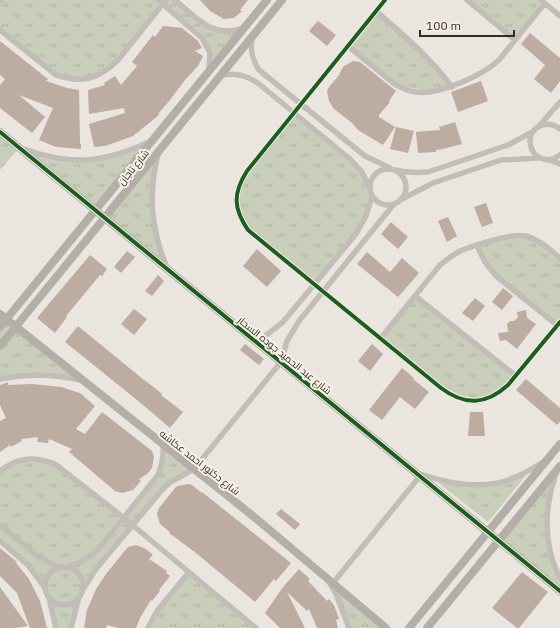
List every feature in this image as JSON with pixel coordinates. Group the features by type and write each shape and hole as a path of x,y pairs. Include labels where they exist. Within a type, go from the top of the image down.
{"street":[{"path":"175,0 210,28 227,32 244,28"},
{"name":"شارع تاجان","path":"0,327 3,316 95,210 267,0"},
{"name":"شارع تاجان","path":"0,346 282,0"},
{"path":"385,0 247,171 240,182 236,194 237,207 241,220 248,230 440,388 451,396 462,400 475,401 487,399 499,394 559,324 496,276 485,262 477,246"},
{"path":"467,0 515,40"},
{"path":"0,30 56,75 72,79 89,79 109,69 118,60 162,1 202,38 210,53 209,70"},
{"path":"348,46 398,86 409,91 420,93 432,92 452,87 476,76 492,66 499,60 515,40 543,2 560,16"},
{"path":"376,11 421,50 452,87"},
{"path":"252,36 251,54 259,70 365,156 400,173 406,183 406,188 402,199"},
{"path":"221,75 237,74 252,79 294,112 356,165 366,179 372,197 376,201 382,204 394,204"},
{"path":"539,158 530,146 531,138 560,102"},
{"path":"182,104 191,111"},
{"path":"369,188 375,173 382,169 417,173 428,172 508,145 544,125 551,124 560,129"},
{"name":"شارع عبد الحميد جوده السحار","path":"0,132 560,591"},
{"path":"19,148 41,155 63,159 86,160 109,157 123,153 151,141"},
{"path":"158,152 154,172 152,211 158,244 167,269"},
{"path":"549,160 560,155"},
{"path":"0,541 28,565 53,601 60,604 74,602 81,594 96,569 161,491 169,483 194,469 281,362 287,341 293,331 394,204 433,183 501,160 539,158 560,164"},
{"path":"255,341 265,336 283,322 356,234 366,216 372,197"},
{"path":"380,339 440,265 461,251 511,236 526,236 539,241 560,258"},
{"path":"415,296 516,376"},
{"name":"شارع دكتور احمد عكاشه","path":"3,316 194,469 386,628"},
{"path":"0,379 21,375 42,374 63,376 83,381"},
{"path":"409,628 560,444"},
{"path":"56,628 47,593 46,583 48,577 53,571 60,568 73,566 93,555 158,475 162,466 164,455 163,445"},
{"path":"0,471 9,464 32,458 55,464 124,518 256,628"},
{"path":"333,583 417,474 460,484 483,485 506,481 527,472 547,460"},
{"path":"427,628 559,467"},
{"path":"559,467 552,486 546,522 552,558 560,578"},
{"path":"0,525 36,555 60,568 67,568 78,574 83,585 71,628"},
{"path":"148,628 158,611 189,572"},
{"path":"326,577 336,594 349,628"}],"green space":[{"path":"0,0 175,0 210,28 243,28 209,70 207,45 163,4 118,60 89,79 56,75 0,30"},
{"path":"467,0 541,0 545,3 515,40"},
{"path":"376,11 409,40 452,87 432,92 398,86 348,46"},
{"path":"294,112 350,159 369,187 372,197 361,225 314,284 248,230 237,207 240,182"},
{"path":"0,131 19,148 0,170"},
{"path":"151,141 95,210 19,148 63,159 109,157"},
{"path":"158,152 152,211 167,269 105,217"},
{"path":"525,236 560,258 560,322 557,325 496,276 477,246 497,239"},
{"path":"415,296 516,376 499,394 475,401 451,396 380,339"},
{"path":"0,314 83,381 63,376 0,379"},
{"path":"163,445 194,469 161,491 82,591 71,628 51,628 56,627 48,596 35,573 0,541 0,471 20,460 55,464 124,518 158,475"},
{"path":"558,468 551,486 548,540 560,578 560,591 498,541"},
{"path":"527,474 488,522 436,481 483,487"},
{"path":"189,572 256,628 148,628 152,619"},
{"path":"326,577 386,628 349,628"}],"building":[{"path":"200,0 248,0 240,10 242,11 234,18 224,19 210,11"},
{"path":"318,21 336,35 327,46 309,31"},
{"path":"163,26 182,28 197,40 202,48 195,51 203,56 198,66 185,80 158,114 159,115 133,136 105,146 94,147 89,124 125,113 124,108 89,114 88,90 105,85 104,83 115,76 121,85 137,66 132,62 153,35 155,37"},
{"path":"530,33 560,58 560,81 551,93 534,79 545,65 521,44"},
{"path":"0,41 48,79 46,81 67,88 79,90 81,149 56,147 39,140 53,108 19,95 45,117 32,133 0,108 0,85 5,79 0,75"},
{"path":"353,61 360,62 396,91 389,101 390,102 379,115 379,117 395,127 383,145 358,130 352,123 334,109 329,101 327,91 329,87 340,74 344,66"},
{"path":"481,81 488,101 458,112 451,92"},
{"path":"455,122 462,144 436,150 436,152 418,153 416,132 440,130 439,127"},
{"path":"396,127 414,131 408,153 390,149"},
{"path":"486,203 493,223 482,227 474,207"},
{"path":"448,217 457,236 447,242 438,221"},
{"path":"391,222 408,237 398,249 381,234"},
{"path":"257,249 281,271 267,287 243,266"},
{"path":"127,251 135,257 121,273 114,267"},
{"path":"367,252 390,272 402,258 419,273 398,297 357,264"},
{"path":"90,255 107,269 102,276 100,275 66,316 67,317 55,333 37,318"},
{"path":"158,275 164,281 152,296 145,291"},
{"path":"503,288 513,296 502,310 492,302"},
{"path":"475,298 485,306 473,321 462,313"},
{"path":"134,309 147,319 134,335 121,324"},
{"path":"526,310 527,318 536,324 517,349 506,340 500,341 498,333 508,332 507,324 510,321 514,321 518,317 517,312"},
{"path":"78,326 183,412 170,428 65,342"},
{"path":"245,344 264,359 259,365 240,350"},
{"path":"372,344 383,354 370,371 358,361"},
{"path":"402,368 429,392 415,409 400,397 382,420 369,410"},
{"path":"526,379 560,408 560,422 557,425 516,390"},
{"path":"8,382 8,385 32,384 61,387 80,393 95,406 76,429 85,434 102,412 152,451 154,457 152,468 147,474 139,479 141,481 133,490 122,493 115,491 69,452 72,449 49,439 48,443 37,442 38,437 21,439 22,441 11,447 10,445 0,452 0,421 6,418 0,405 0,385"},
{"path":"470,412 483,412 485,436 468,436"},
{"path":"188,484 202,492 291,563 276,581 274,579 255,602 196,553 169,533 170,532 160,524 157,514 159,508 175,488"},
{"path":"281,509 300,524 295,530 276,514"},
{"path":"136,545 146,549 153,555 149,559 167,571 166,573 170,576 159,590 160,591 152,601 151,600 141,616 136,628 118,628 107,625 106,628 84,628 87,610 96,589 128,547"},
{"path":"0,548 17,562 16,563 29,579 40,601 47,628 30,628 17,593 0,576"},
{"path":"299,569 310,579 308,581 327,601 329,599 334,605 339,619 336,620 338,628 317,628 309,609 307,611 287,592 305,628 280,628 265,613 283,587"},
{"path":"522,572 548,592 519,628 517,628 492,608"},
{"path":"0,587 28,626 0,628"}],"cycle path":[{"path":"385,0 247,171 242,179 237,194 237,207 243,222 248,230 441,388 458,398 475,401 500,392 508,385 560,322"},
{"path":"0,132 560,591"}]}
